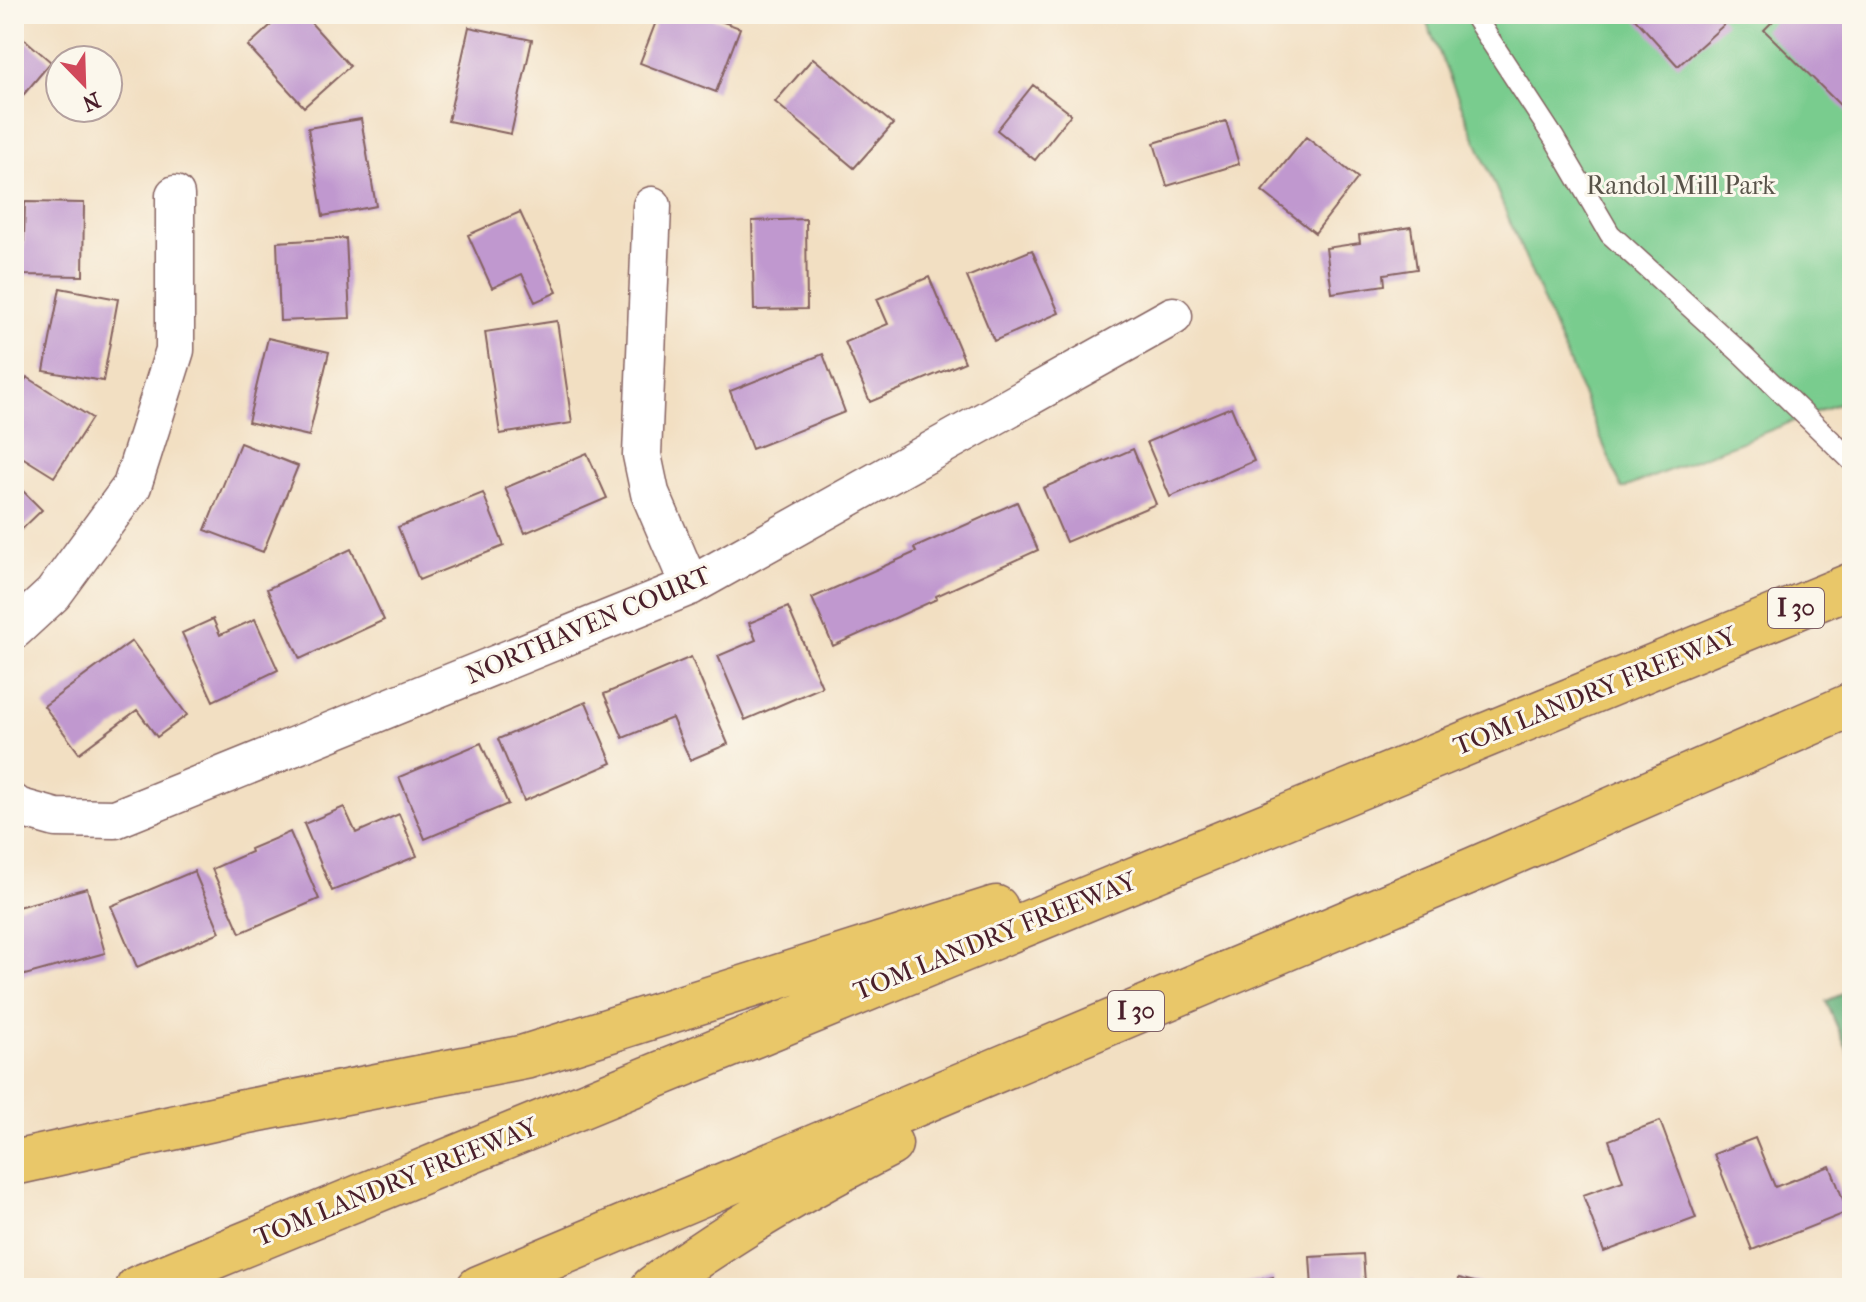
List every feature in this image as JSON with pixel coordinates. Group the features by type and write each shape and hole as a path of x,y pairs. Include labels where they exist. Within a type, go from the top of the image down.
{"highway":[{"name":"TOM LANDRY FREEWAY","path":"138,1288 1852,585"},
{"name":"I 30","path":"479,1288 1475,869 1852,705"},
{"path":"14,1163 244,1112 525,1057 975,914 1218,846"},
{"path":"653,1288 684,1264 815,1182 978,1098 1475,869"}],"street":[{"path":"14,630 53,594 132,486 175,350 175,195"},
{"path":"652,206 642,455 650,493 690,586"},
{"name":"NORTHAVEN COURT","path":"14,804 56,818 115,819 690,586 1173,316"}],"lane":[{"path":"1473,14 1554,138 1610,234 1743,355 1852,461"}],"green space":[{"name":"Randol Mill Park","path":"1423,14 1852,14 1852,398 1622,489"},
{"path":"1852,990 1852,1061 1826,1001"}],"building":[{"path":"283,14 303,14 350,66 304,107 248,46"},
{"path":"659,14 701,14 740,28 716,92 640,63"},
{"path":"1631,14 1718,14 1726,23 1678,66"},
{"path":"1780,14 1852,14 1852,117 1764,30"},
{"path":"469,27 532,40 511,134 448,121"},
{"path":"14,30 44,56 44,70 14,106"},
{"path":"813,58 893,124 854,168 775,102"},
{"path":"1033,85 1071,114 1035,160 997,130"},
{"path":"361,119 376,206 323,216 308,128"},
{"path":"1226,121 1239,164 1167,186 1154,143"},
{"path":"1306,137 1358,178 1315,233 1262,191"},
{"path":"25,202 84,203 83,276 23,275"},
{"path":"520,212 557,292 535,302 522,274 492,288 468,235"},
{"path":"806,219 807,309 754,310 752,221"},
{"path":"1411,227 1417,269 1384,274 1385,285 1332,293 1326,248 1360,243 1359,235"},
{"path":"346,238 350,318 280,321 277,242"},
{"path":"1032,250 1059,313 994,341 967,277"},
{"path":"929,277 965,362 870,402 845,342 888,324 877,299"},
{"path":"60,288 118,299 103,381 44,371"},
{"path":"557,321 572,423 500,434 485,332"},
{"path":"268,338 329,352 309,436 248,422"},
{"path":"823,354 845,412 752,449 730,391"},
{"path":"27,377 92,418 54,477 14,452 14,398"},
{"path":"1231,407 1254,461 1170,497 1147,442"},
{"path":"240,443 298,466 263,552 205,530"},
{"path":"1133,449 1156,504 1066,542 1043,488"},
{"path":"587,453 607,498 525,533 505,488"},
{"path":"14,482 42,510 14,537"},
{"path":"483,493 504,546 419,580 398,527"},
{"path":"1017,502 1038,550 833,646 812,598 916,552 914,548"},
{"path":"351,549 384,620 300,659 267,589"},
{"path":"788,607 822,687 745,720 718,656 756,640 749,623"},
{"path":"213,619 220,635 255,619 278,670 213,701 182,633"},
{"path":"132,641 187,715 157,737 137,710 79,753 44,706"},
{"path":"691,657 728,744 690,760 672,718 623,738 604,694"},
{"path":"586,702 612,763 524,801 498,739"},
{"path":"481,743 508,804 425,839 399,777"},
{"path":"344,807 356,833 399,814 417,856 332,891 304,824"},
{"path":"290,832 319,899 240,933 212,869"},
{"path":"194,871 220,932 137,967 111,906"},
{"path":"87,888 105,953 14,978 14,908"},
{"path":"1660,1121 1696,1218 1604,1252 1583,1195 1623,1181 1609,1140"},
{"path":"1755,1138 1775,1187 1830,1166 1848,1212 1752,1250 1714,1154"},
{"path":"1363,1254 1365,1283 1415,1280 1415,1288 1312,1288 1310,1257"},
{"path":"1273,1277 1275,1288 1232,1287"},
{"path":"1459,1278 1494,1287 1494,1288 1457,1288"}]}
